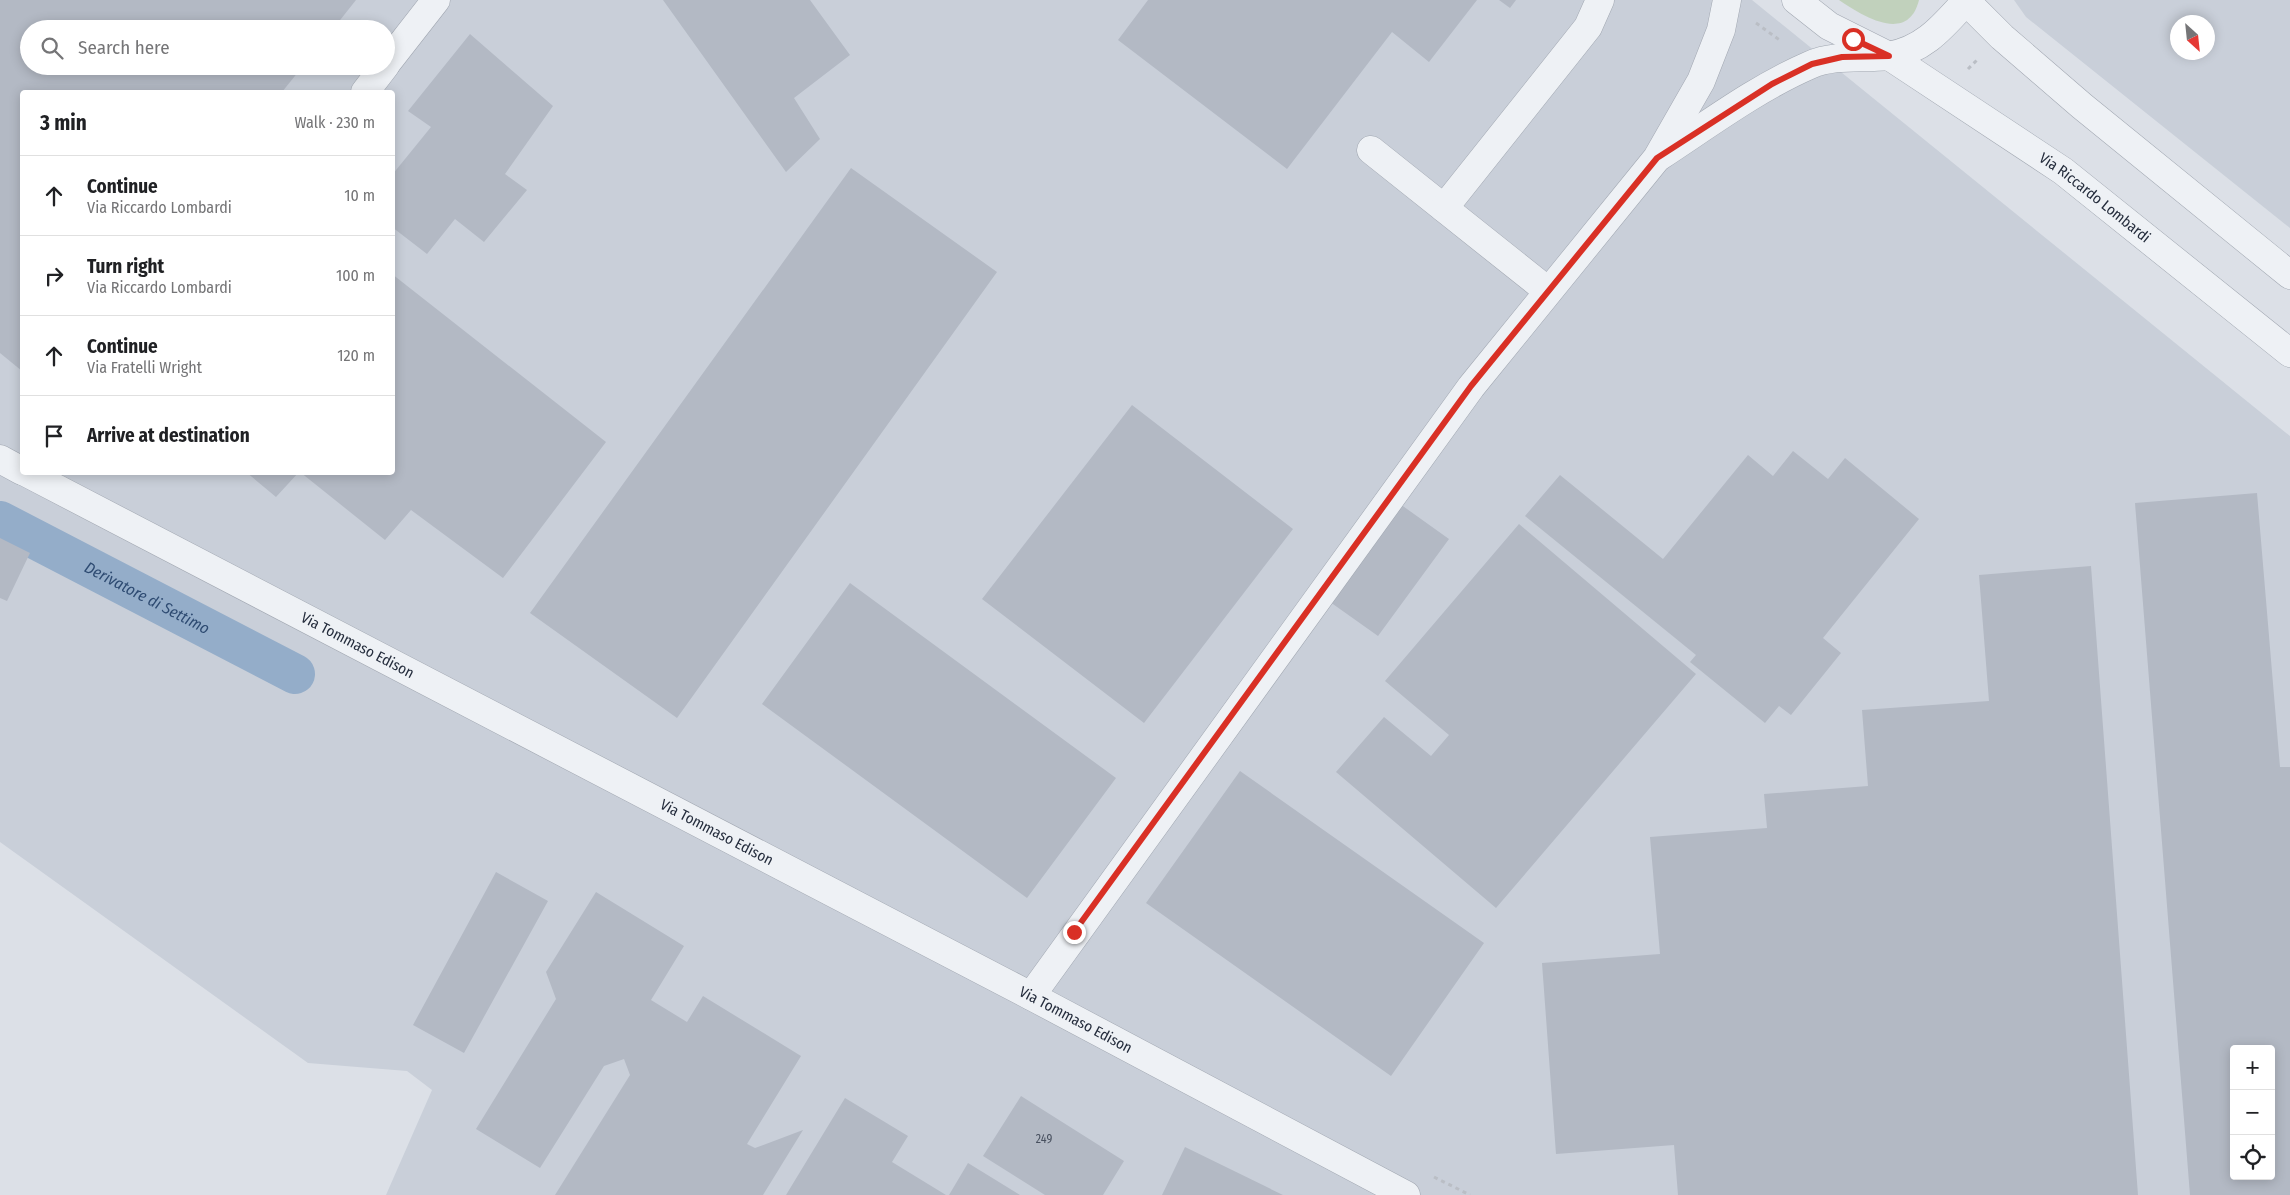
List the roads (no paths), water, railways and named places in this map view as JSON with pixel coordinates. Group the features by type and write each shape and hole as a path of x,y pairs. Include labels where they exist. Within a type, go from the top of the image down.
{"street":[{"path":"395,53 436,0"},
{"path":"1444,208 1588,27 1600,0"},
{"name":"Via Riccardo Lombardi","path":"1796,0 1829,26 1889,56 2063,171 2290,353"},
{"path":"1657,158 1772,84 1812,64 1842,57 1889,56 1915,48 1932,38 1966,0 2002,37 2082,106 2290,275"},
{"path":"1031,996 1471,386 1657,158 1701,81 1721,30 1727,1"},
{"path":"366,90 378,75"},
{"path":"1372,150 1548,291"},
{"name":"Via Tommaso Edison","path":"0,459 20,470"},
{"name":"Via Tommaso Edison","path":"37,475 64,481 1406,1195"}],"waterway":[{"name":"Derivatore di Settimo","path":"0,521 295,674"}]}
